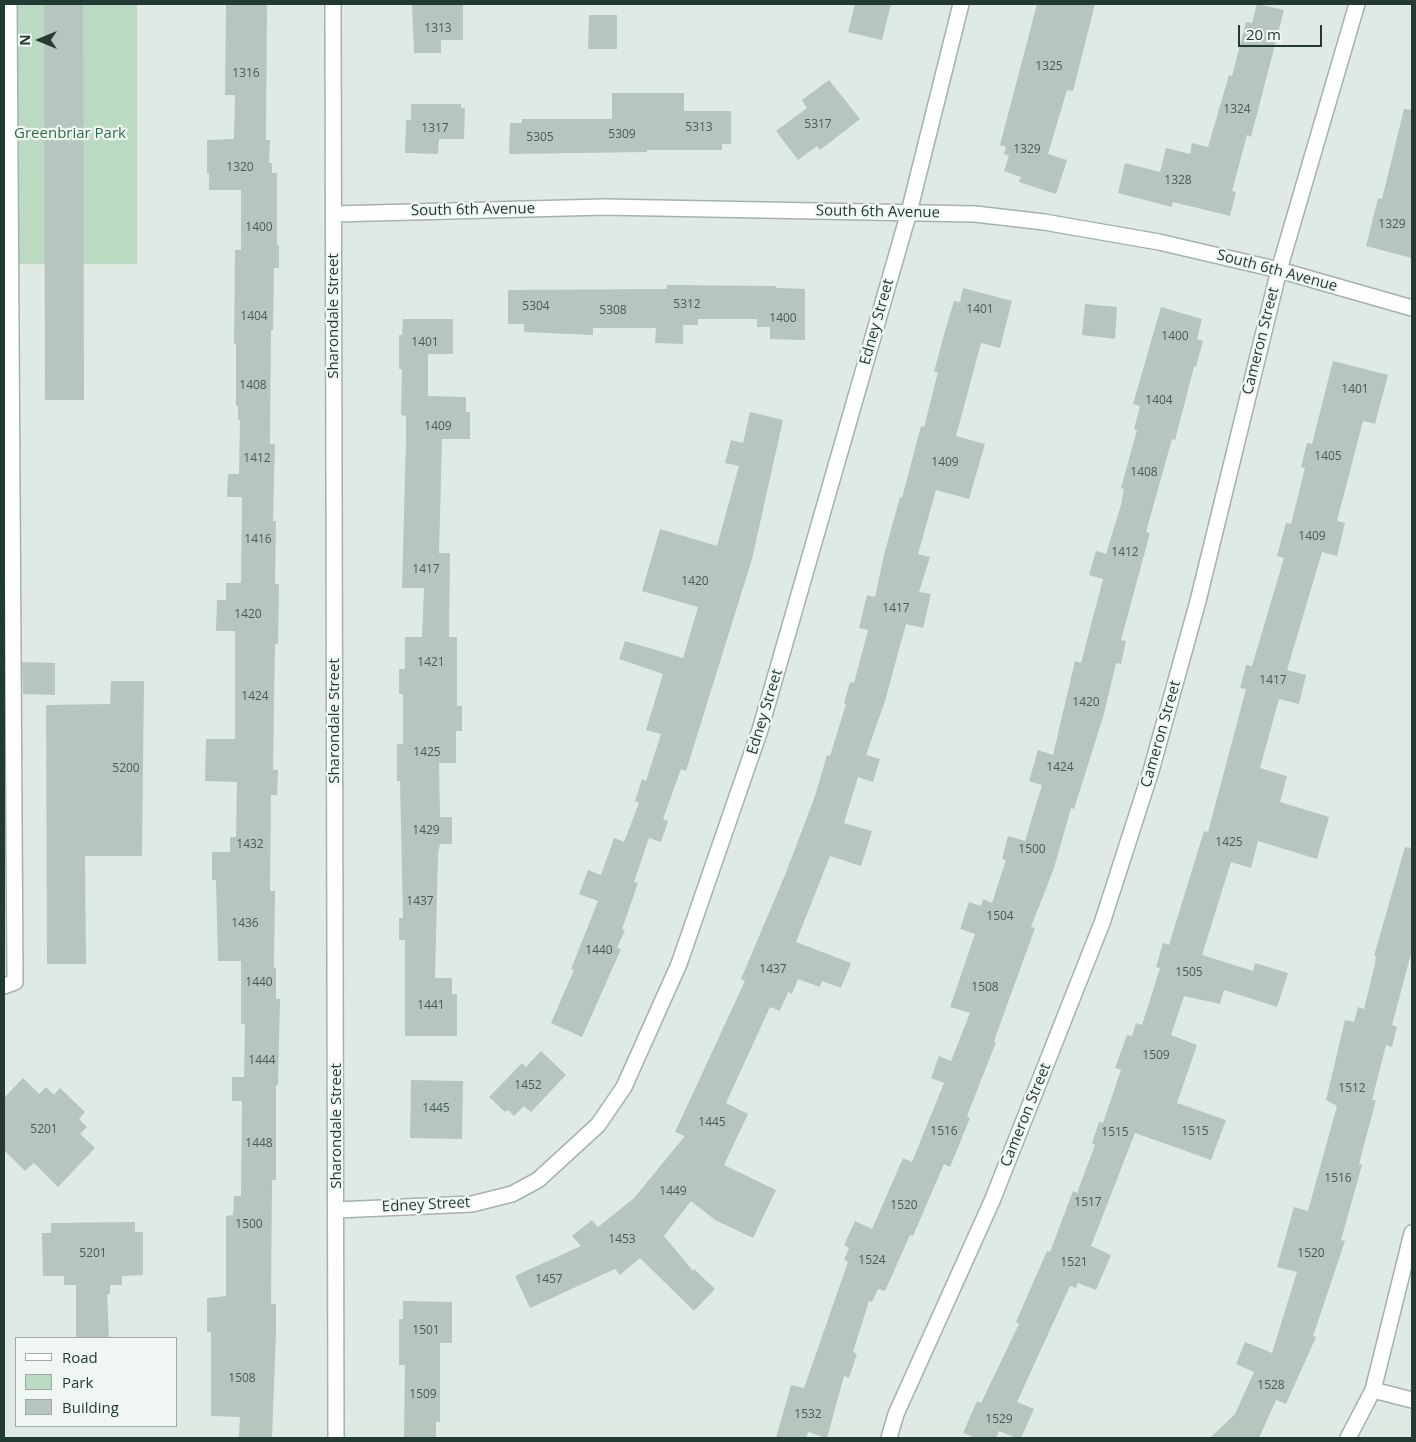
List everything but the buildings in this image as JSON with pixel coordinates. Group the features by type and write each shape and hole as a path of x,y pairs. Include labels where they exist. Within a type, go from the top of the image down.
{"street":[{"path":"4,986 14,982 9,4"},
{"name":"Sharondale Street","path":"333,4 336,1438"},
{"name":"Edney Street","path":"337,1210 472,1204 512,1194 538,1180 598,1125 624,1087 679,964 760,730 909,212 961,4"},
{"name":"Cameron Street","path":"889,1438 896,1414 992,1201 1102,923 1151,771 1195,610 1279,270 1357,4"},
{"name":"South 6th Avenue","path":"334,214 604,207 975,214 1044,222 1159,242 1279,270 1412,308"},
{"path":"1348,1438 1373,1390 1412,1233"},
{"path":"1373,1390 1412,1400"}],"green space":[{"name":"Greenbriar Park","path":"4,4 137,4 137,264 4,264"}]}
